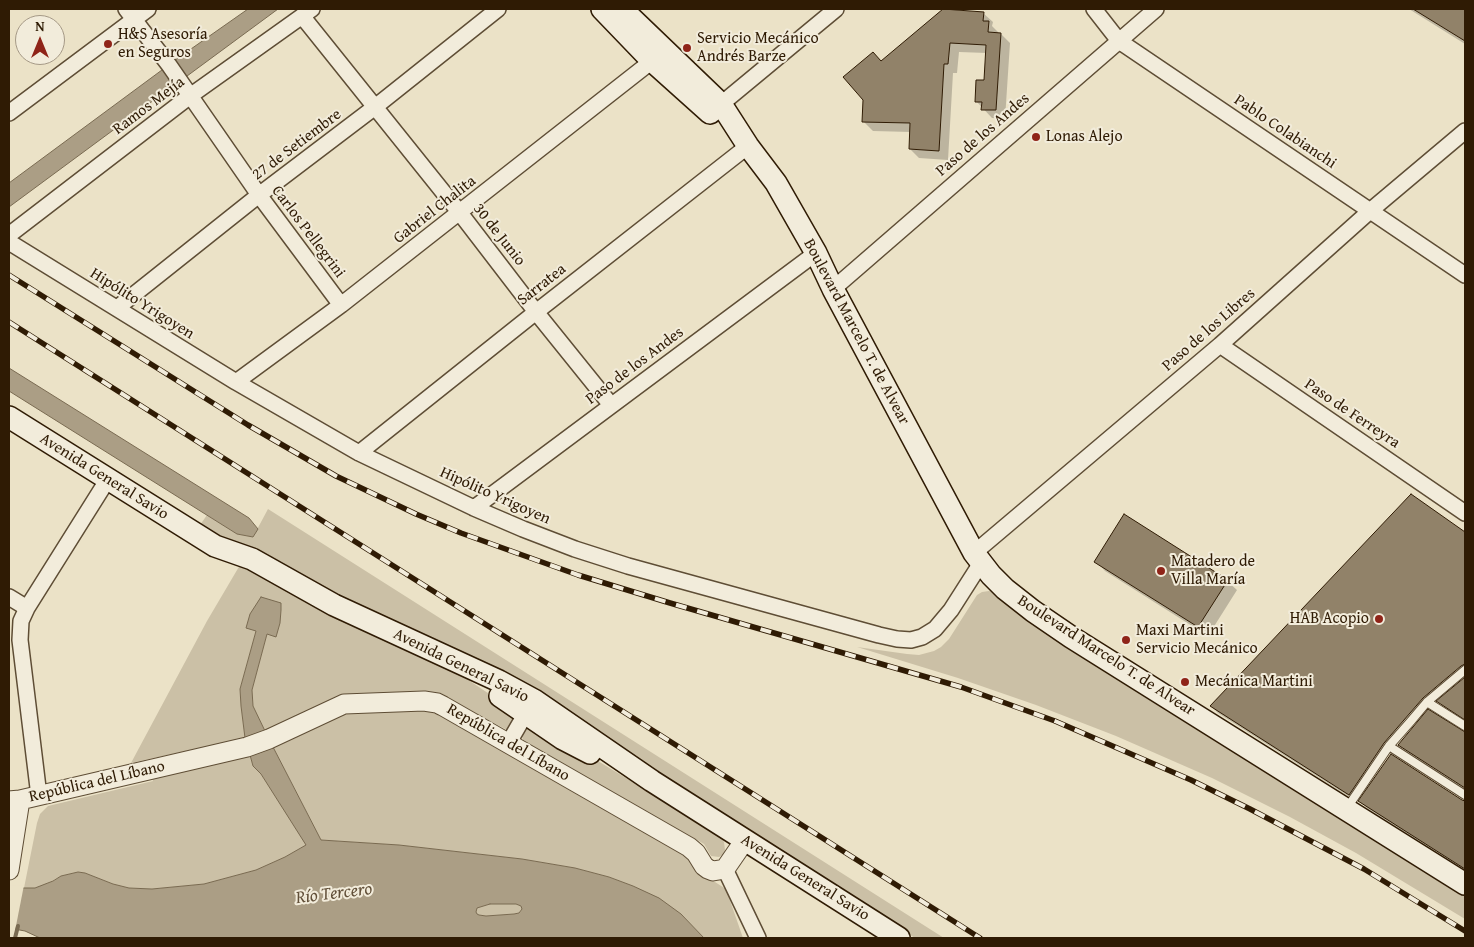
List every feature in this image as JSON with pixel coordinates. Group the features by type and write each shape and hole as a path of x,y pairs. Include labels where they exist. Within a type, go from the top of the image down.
{"main road":[{"name":"Boulevard Marcelo T. de Alvear","path":"602,9 652,61 715,109"},
{"name":"Boulevard Marcelo T. de Alvear","path":"622,9 748,146 776,183 816,253 833,289 978,558 991,575 1005,589 1033,611 1056,626 1465,884"},
{"name":"Avenida General Savio","path":"9,417 215,546 252,559 334,605 407,639 471,677 530,707 577,746 652,782 900,938"}],"street":[{"path":"9,114 130,14 148,9"},
{"name":"27 de Setiembre","path":"117,308 498,9"},
{"name":"Pablo Colabianchi","path":"1094,9 1115,44 1465,275"},
{"name":"Paso de los Andes","path":"833,289 1156,9"},
{"name":"30 de Junio","path":"307,12 376,106 611,406"},
{"name":"Ramos Mejía","path":"9,234 190,96 307,12"},
{"path":"715,109 827,12"},
{"name":"Carlos Pellegrini","path":"130,14 169,65 259,196 341,305"},
{"path":"1115,44 1348,206"},
{"name":"Gabriel Chalita","path":"236,382 341,305 652,61"},
{"name":"Paso de los Libres","path":"978,558 1370,211 1465,131"},
{"name":"Sarratea","path":"359,453 748,146"},
{"name":"Hipólito Yrigoyen","path":"9,242 236,382 359,453 474,508 548,539 628,566 870,633 911,640 922,637 936,629 951,610 978,558"},
{"name":"Paso de los Andes","path":"474,508 816,253"},
{"name":"Paso de Ferreyra","path":"1220,345 1465,513"},
{"path":"39,796 14,640 27,608 108,479"},
{"path":"9,596 27,608"},
{"name":"República del Líbano","path":"15,801 247,747 269,739 344,704 424,701 443,706 689,847 708,869 713,871 725,869"},
{"path":"508,744 530,707"},
{"path":"9,870 14,841 15,801"},
{"path":"744,840 725,869 758,938"}],"lane":[{"path":"1346,810 1389,746 1427,702 1465,670"},
{"path":"1427,702 1465,726"},
{"path":"1389,746 1465,795"}],"shaded area":[{"path":"268,509 944,938 915,938 750,831 231,544 200,525 207,515 237,534 253,537"},
{"path":"240,565 309,600 401,642 467,679 513,710 517,716 507,730 447,698 339,696 265,731 253,706 252,690 267,634 276,636 280,623 281,603 246,627 256,631 240,689 245,738 131,763 207,621"},
{"path":"989,591 994,592 1465,892 1465,919 1356,853 1212,778 1116,736 1036,705 958,678 857,647 919,655 934,651 949,639 977,595"},
{"path":"419,709 439,713 687,857 696,870 726,889 743,938 704,938 681,914 633,886 575,868 522,859 399,845 321,840 273,747 346,712"},
{"path":"528,725 593,758 715,832 724,842 724,854 719,857 711,856 704,844 523,741 522,735"},
{"path":"250,755 253,766 261,774 307,845 256,870 204,884 152,889 129,888 78,872 61,876 43,886 24,888 37,823 40,814 48,806 153,781 152,777"},
{"path":"490,904 516,904 521,906 522,909 519,913 514,914 486,916 477,914 477,908"}],"water":[{"path":"248,9 278,9 183,79 171,63"},
{"path":"166,67 177,83 9,207 9,183"},
{"path":"9,368 249,518 258,529 253,537 237,534 9,391"},
{"path":"261,597 281,603 280,623 276,637 267,634 252,690 253,706 265,731 245,738 240,689 256,631 246,628 250,614"},
{"name":"Río Tercero","path":"273,747 321,840 399,845 522,859 575,868 609,877 659,898 681,914 704,938 40,938 25,931 9,928 9,888 35,888 61,876 78,872 129,888 152,889 204,884 256,870 306,845 261,774 253,766 250,755","holes":["490,904 516,904 521,906 522,909 519,913 486,916 479,915 476,912 477,908"]}],"pier":[{"path":"24,885 15,931 9,931 9,886"}],"building":[{"path":"943,9 984,12 983,21 989,21 988,32 1001,33 996,110 981,110 982,102 975,102 976,80 984,80 986,45 950,43 948,64 944,64 939,151 909,149 910,123 862,122 863,100 843,77 873,52 881,61"},
{"path":"1413,9 1465,9 1465,41"},
{"name":"HAB Acopio","path":"1411,494 1465,532 1465,664 1423,698 1384,743 1349,795 1210,706"},
{"name":"Matadero de Villa María","path":"1124,514 1228,580 1198,627 1094,562"},
{"path":"1465,677 1465,720 1436,701"},
{"path":"1428,709 1465,732 1465,788 1398,745"},
{"path":"1391,754 1465,801 1465,869 1358,801"}],"waterway":[{"path":"15,938 18,926"}],"railway":[{"path":"9,275 248,425 336,476 416,514 461,533 578,575 961,687 1055,721 1191,780 1250,809 1364,869 1465,931"},
{"path":"9,322 980,938"}],"place":[{"name":"H&S Asesoría en Seguros","path":"108,44"},
{"name":"Servicio Mecánico Andrés Barze","path":"687,48"},
{"name":"Lonas Alejo","path":"1036,137"},
{"name":"Matadero de Villa María","path":"1161,571"},
{"name":"HAB Acopio","path":"1379,619"},
{"name":"Maxi Martini Servicio Mecánico","path":"1126,640"},
{"name":"Mecánica Martini","path":"1185,682"}]}
